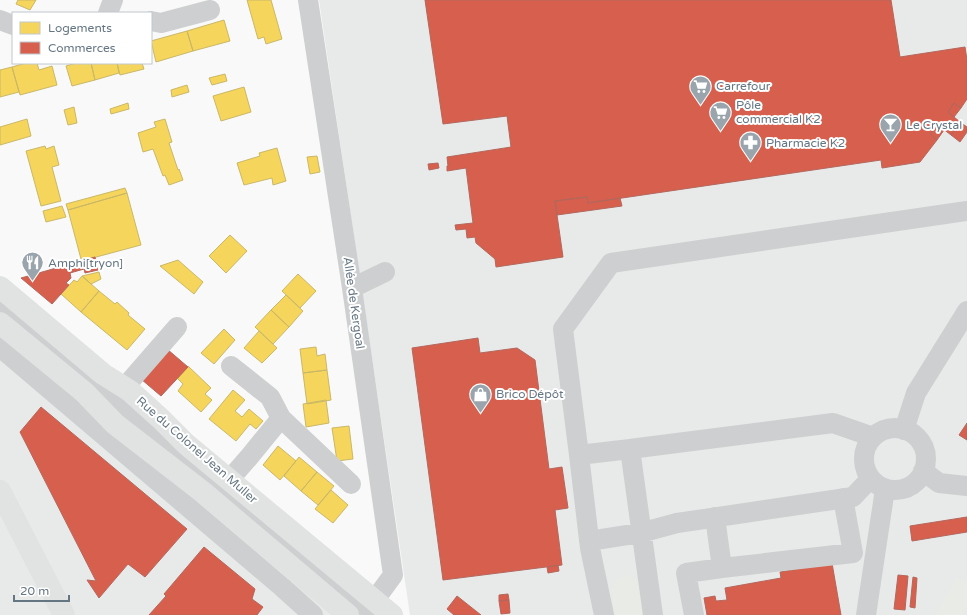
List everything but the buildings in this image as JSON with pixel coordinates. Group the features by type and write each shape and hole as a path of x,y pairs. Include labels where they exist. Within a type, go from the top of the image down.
{"main road":[{"name":"Rue du Colonel Jean Muller","path":"0,287 103,374 124,388 161,419 186,444 230,479 371,608 392,615"},
{"path":"0,323 84,392 115,424 204,493 290,580 348,615"},
{"path":"0,491 64,615"}],"street":[{"path":"108,12 114,0"},
{"name":"Allée de Kergoal","path":"308,0 352,288 393,575 371,608"},
{"path":"152,21 161,23 210,10"},
{"path":"0,20 12,25"},
{"path":"604,615 589,541 563,329 611,262 967,212"},
{"path":"352,288 385,272"},
{"path":"0,307 122,408 371,608"},
{"path":"904,430 916,393 967,311"},
{"path":"124,388 177,327"},
{"path":"0,347 290,580 313,615"},
{"path":"231,366 270,397 281,418 350,484"},
{"path":"230,479 281,418"},
{"path":"579,456 833,423 873,437"},
{"path":"896,428 904,430 913,434 920,442 925,451 926,462 923,471 912,485 903,489 894,490 878,484 866,471 864,453 873,437 880,432 896,428"},
{"path":"630,449 640,533 653,615"},
{"path":"923,471 940,483 967,486"},
{"path":"589,541 640,533 677,523 852,497 878,484"},
{"path":"866,615 878,484"},
{"path":"694,615 686,573 852,553 843,498"},
{"path":"715,517 722,568"}],"shaded area":[{"path":"319,0 967,0 967,615 410,615"},
{"path":"0,315 349,615 0,615"},
{"path":"630,576 639,581 646,615 615,615 612,597 613,587 619,578"},
{"path":"957,577 967,583 967,608 963,615 936,615"}],"place":[{"name":"Carrefour","path":"701,106"},
{"name":"Pôle commercial K2","path":"721,132"},
{"name":"Le Crystal","path":"890,144"},
{"name":"Pharmacie K2","path":"751,162"},
{"name":"Amphi[tryon]","path":"32,282"},
{"name":"Brico Dépôt","path":"481,414"}]}
